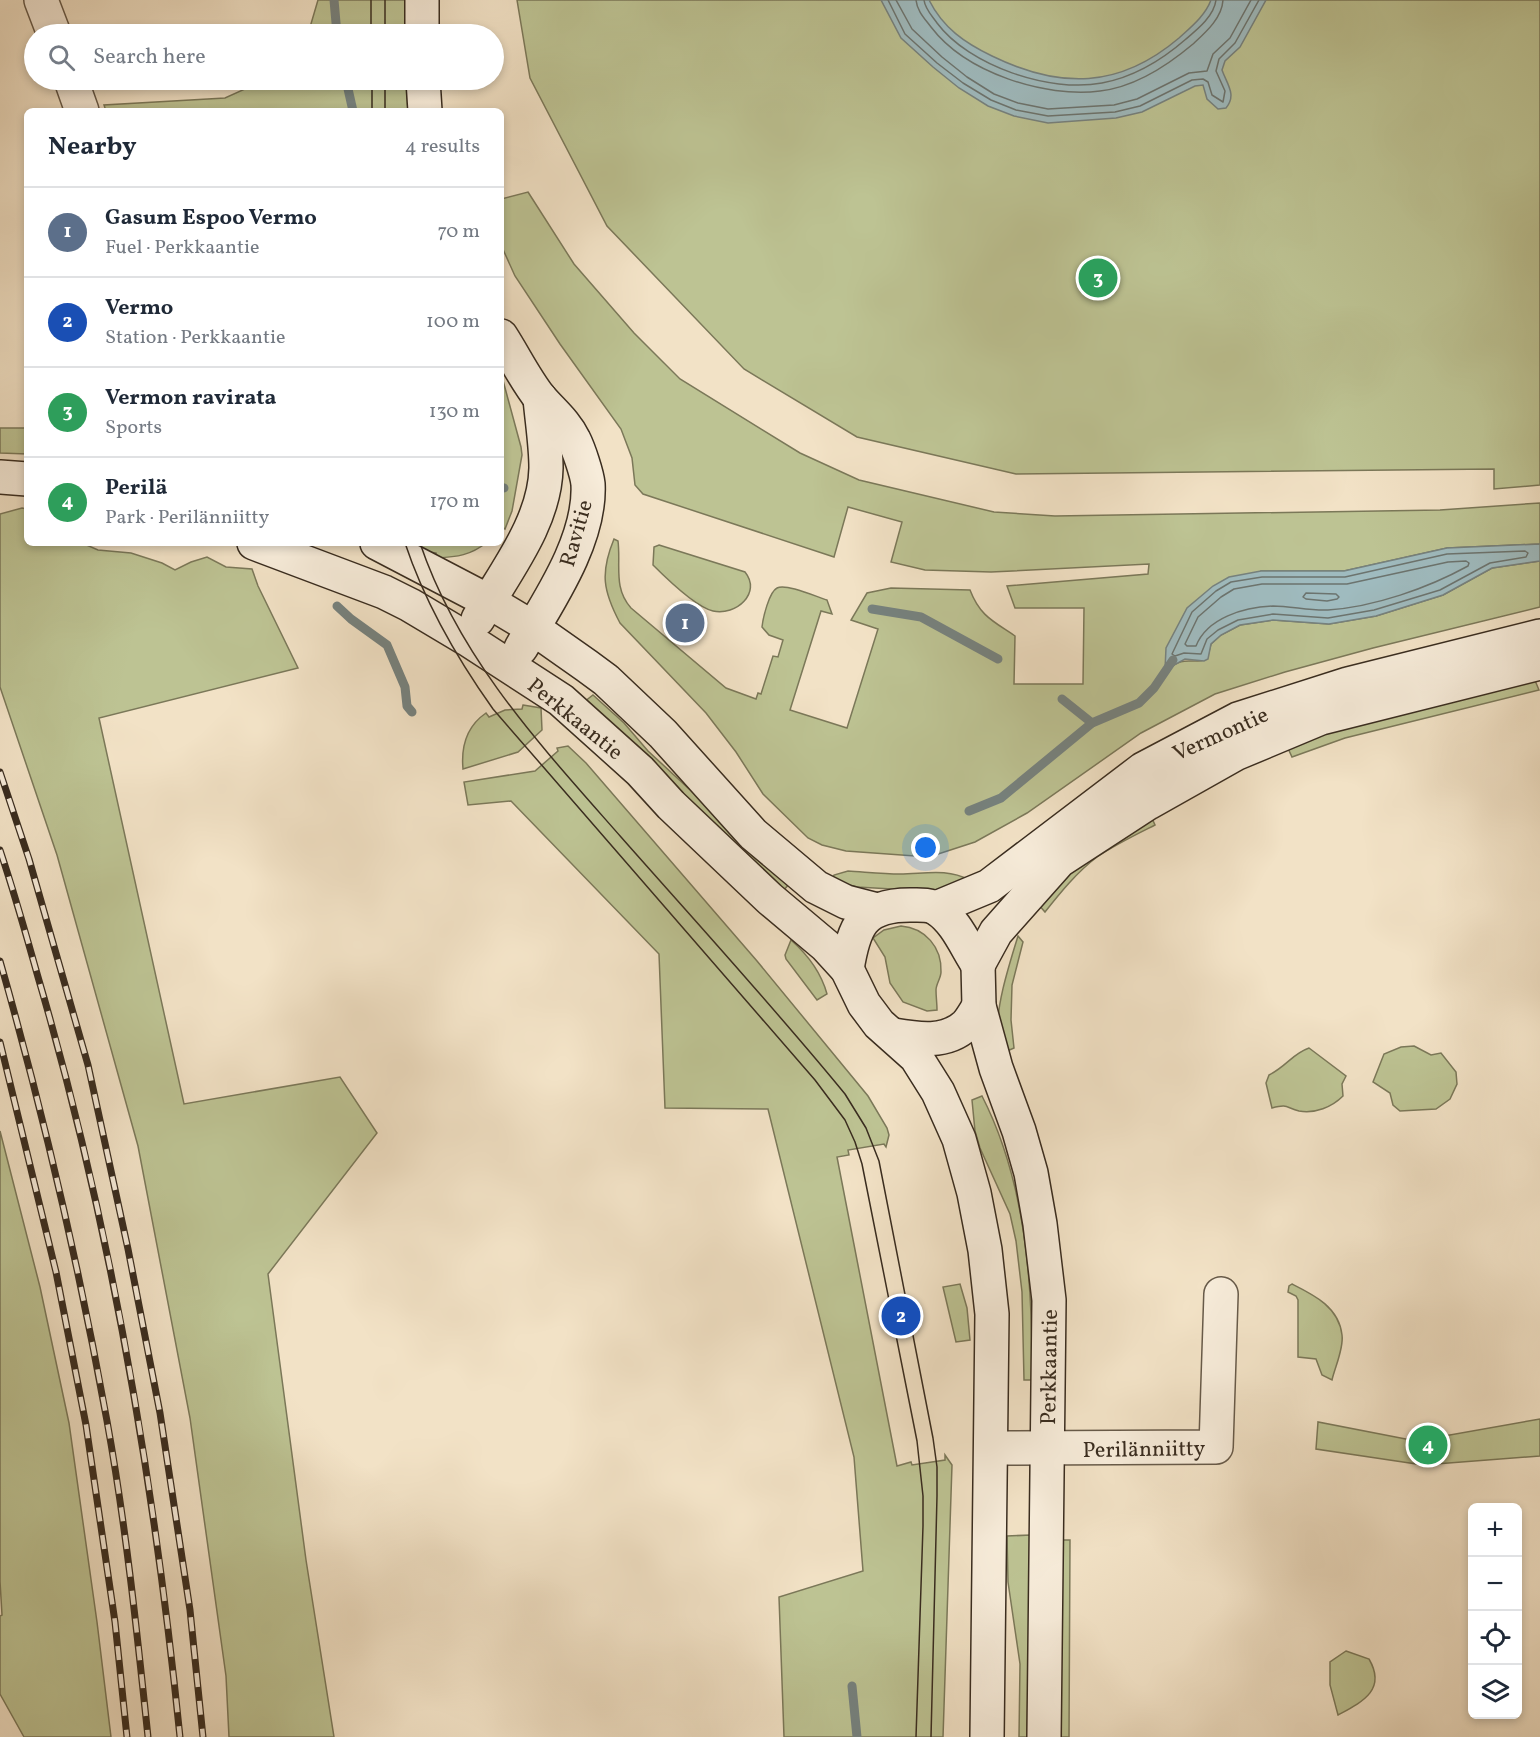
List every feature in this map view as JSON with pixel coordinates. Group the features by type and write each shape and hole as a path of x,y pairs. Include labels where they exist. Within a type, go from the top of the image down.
{"main road":[{"path":"41,0 50,24"},
{"path":"422,0 422,24"},
{"path":"75,90 81,108"},
{"path":"424,90 425,108"},
{"name":"Ravitie","path":"504,341 540,398 559,416 574,441 588,483 586,509 576,546 560,582 510,668"},
{"name":"Ravitie","path":"467,639 531,529 542,499 546,468 540,398"},
{"path":"0,477 24,478"},
{"name":"Perkkaantie","path":"262,546 384,592 467,639 561,700 640,771 671,805 763,893 826,946 847,969"},
{"name":"Perkkaantie","path":"383,546 533,628 606,680 663,734 753,834 816,887 846,902 877,910"},
{"name":"Vermontie","path":"936,908 989,886 1143,769 1238,719 1348,684 1540,636"},
{"name":"Vermontie","path":"978,965 996,932 1059,861 1148,803 1235,754 1321,718 1540,663"},
{"path":"893,1035 916,1039 948,1036 966,1025 979,1006 978,965 955,928 936,908 922,905 900,905 877,910 862,921 851,941 847,969 864,1004 879,1024 916,1057 938,1092 959,1139 974,1193 985,1250 992,1314 987,1737"},
{"name":"Perkkaantie","path":"979,1006 996,1068 1019,1131 1031,1173 1049,1300 1044,1737"},
{"name":"Perilänniitty","path":"991,1448 1216,1447 1221,1294"}],"green space":[{"path":"318,0 406,0 406,24 311,24"},
{"path":"517,0 1540,0 1540,485 1494,489 1494,469 1016,474 857,437 744,369 607,226 530,78"},
{"path":"243,90 407,90 408,108 105,108 104,105 225,98"},
{"path":"528,192 574,264 634,333 680,379 800,453 859,480 994,512 1055,516 1440,510 1540,503 1540,544 1447,548 1344,571 1261,571 1169,669 1179,662 1207,659 1211,644 1221,635 1240,625 1273,620 1329,624 1376,616 1443,595 1492,568 1540,561 1540,607 1373,648 1215,694 1141,733 1027,813 975,842 929,857 846,851 822,845 808,838 763,794 736,752 706,713 620,623 610,601 605,582 607,562 614,539 618,541 620,584 625,600 631,608 726,688 756,699 758,693 761,694 773,656 778,657 783,640 769,635 762,627 774,590 787,587 827,600 832,614 821,611 790,710 847,728 878,629 851,620 867,593 891,588 970,590 983,612 1015,636 1014,684 1083,684 1084,608 1015,608 1007,586 1148,574 1149,564 991,572 925,570 891,562 902,522 848,507 834,557 643,494 635,485 632,458 621,429 515,276 504,252 504,198"},
{"path":"504,384 522,455 512,511 505,529"},
{"path":"0,428 24,428 24,454 0,453"},
{"path":"24,508 24,546 89,546 98,550 131,553 162,563 175,570 207,557 226,567 252,569 298,668 99,718 184,1104 340,1077 377,1133 268,1274 306,1560 334,1737 229,1737 226,1676 190,1418 138,1146 57,855 0,687 0,514"},
{"path":"659,545 745,572 749,580 748,595 738,606 722,612 713,611 698,604 653,565 654,547"},
{"path":"415,546 481,546 463,555 451,557 437,558 436,553"},
{"path":"1534,678 1539,690 1345,738 1292,757 1286,744"},
{"path":"593,695 624,723 648,751 714,809 790,883 783,891 584,702"},
{"path":"523,705 541,708 542,730 518,752 463,769 464,745 479,718 486,713 489,717 505,710 522,709"},
{"path":"568,746 586,763 757,961 868,1096 887,1128 889,1135 886,1147 884,1144 848,1150 849,1155 837,1157 897,1466 911,1462 912,1465 945,1460 945,1455 952,1465 943,1737 784,1737 779,1597 863,1571 854,1457 768,1109 665,1108 659,954 511,801 468,805 464,782 535,771 558,751 557,748"},
{"path":"1150,814 1155,825 1097,857 1076,876 1045,912 1038,904 1071,870"},
{"path":"848,871 894,874 935,872 961,876 969,880 948,888 927,891 857,887 832,880 834,875"},
{"path":"901,926 924,935 939,955 941,972 936,988 937,1010 927,1011 903,1002 890,983 885,957 873,938 884,930"},
{"path":"1018,936 1023,942 1012,985 1011,1020 1014,1048 1003,1053 998,1034 999,1011"},
{"path":"791,940 808,958 821,978 827,994 817,1000 786,959 785,955"},
{"path":"1414,1046 1431,1055 1441,1053 1456,1072 1457,1084 1450,1099 1436,1109 1400,1111 1393,1105 1390,1093 1373,1082 1384,1054 1401,1047"},
{"path":"1309,1048 1346,1076 1342,1084 1343,1096 1334,1103 1317,1110 1305,1112 1284,1106 1272,1108 1266,1083 1269,1075 1298,1053"},
{"path":"982,1096 1009,1163 1024,1235 1031,1308 1032,1380 1024,1380 1022,1292 1016,1241 1010,1214 980,1148 975,1131 972,1100"},
{"path":"0,1131 40,1287 69,1423 111,1737 24,1737 0,1694 0,1616 2,1615 0,1581"},
{"path":"960,1284 967,1308 970,1340 956,1342 943,1287"},
{"path":"1292,1284 1324,1303 1331,1309 1340,1325 1342,1346 1332,1380 1322,1375 1316,1359 1298,1357 1298,1300 1296,1296 1288,1292"},
{"path":"1540,1419 1540,1456 1423,1465 1316,1449 1318,1422 1416,1441"},
{"path":"1031,1535 1027,1737 1019,1737 1020,1664 1008,1582 1007,1536"},
{"path":"1058,1540 1070,1540 1069,1737 1057,1737"},
{"path":"1346,1651 1369,1659 1375,1679 1369,1694 1363,1700 1338,1715 1330,1685 1330,1662"}],"water":[{"path":"881,0 929,0 948,27 973,46 992,56 1041,74 1065,78 1088,78 1111,75 1134,67 1157,55 1193,25 1211,0 1266,0 1240,47 1225,61 1222,70 1231,94 1226,108 1218,109 1207,99 1203,85 1195,86 1142,112 1116,118 1048,123 1014,116 988,106 959,88 901,38"},
{"path":"1540,544 1540,561 1492,568 1443,595 1376,616 1329,624 1273,620 1240,625 1221,635 1211,644 1208,659 1204,661 1185,659 1165,670 1166,648 1187,608 1213,586 1229,577 1261,571 1344,571 1447,548"}],"waterway":[{"path":"334,0 336,24"},
{"path":"348,90 352,108"},
{"path":"337,606 387,645 405,687 407,706 412,712"},
{"path":"872,609 921,617 998,659"},
{"path":"969,811 1001,798 1092,723 1139,703 1154,688 1173,660"},
{"path":"1062,699 1092,723"},
{"path":"852,1686 857,1737"}],"tram line":[{"path":"371,0 371,24"},
{"path":"385,0 385,24"},
{"path":"372,90 372,108"},
{"path":"385,90 385,108"},
{"path":"406,546 422,587 443,629 466,670 493,709 815,1080 845,1120 855,1142 862,1164 917,1441 923,1496 916,1737"},
{"path":"421,546 457,625 506,700 562,769 818,1061 845,1094 866,1128 879,1161 937,1467 931,1737"}],"railway":[{"path":"0,772 29,859 88,1065 128,1249 160,1413 190,1610 203,1737"},
{"path":"0,850 64,1070 108,1259 143,1449 180,1737"},
{"path":"0,961 31,1075 85,1305 114,1460 148,1737"},
{"path":"0,1042 56,1272 86,1425 115,1622 127,1737"}],"place":[{"name":"Vermon ravirata","path":"1098,278"},
{"name":"Gasum Espoo Vermo","path":"685,623"},
{"name":"Vermo","path":"901,1316"},
{"name":"Perilä","path":"1428,1445"}]}
